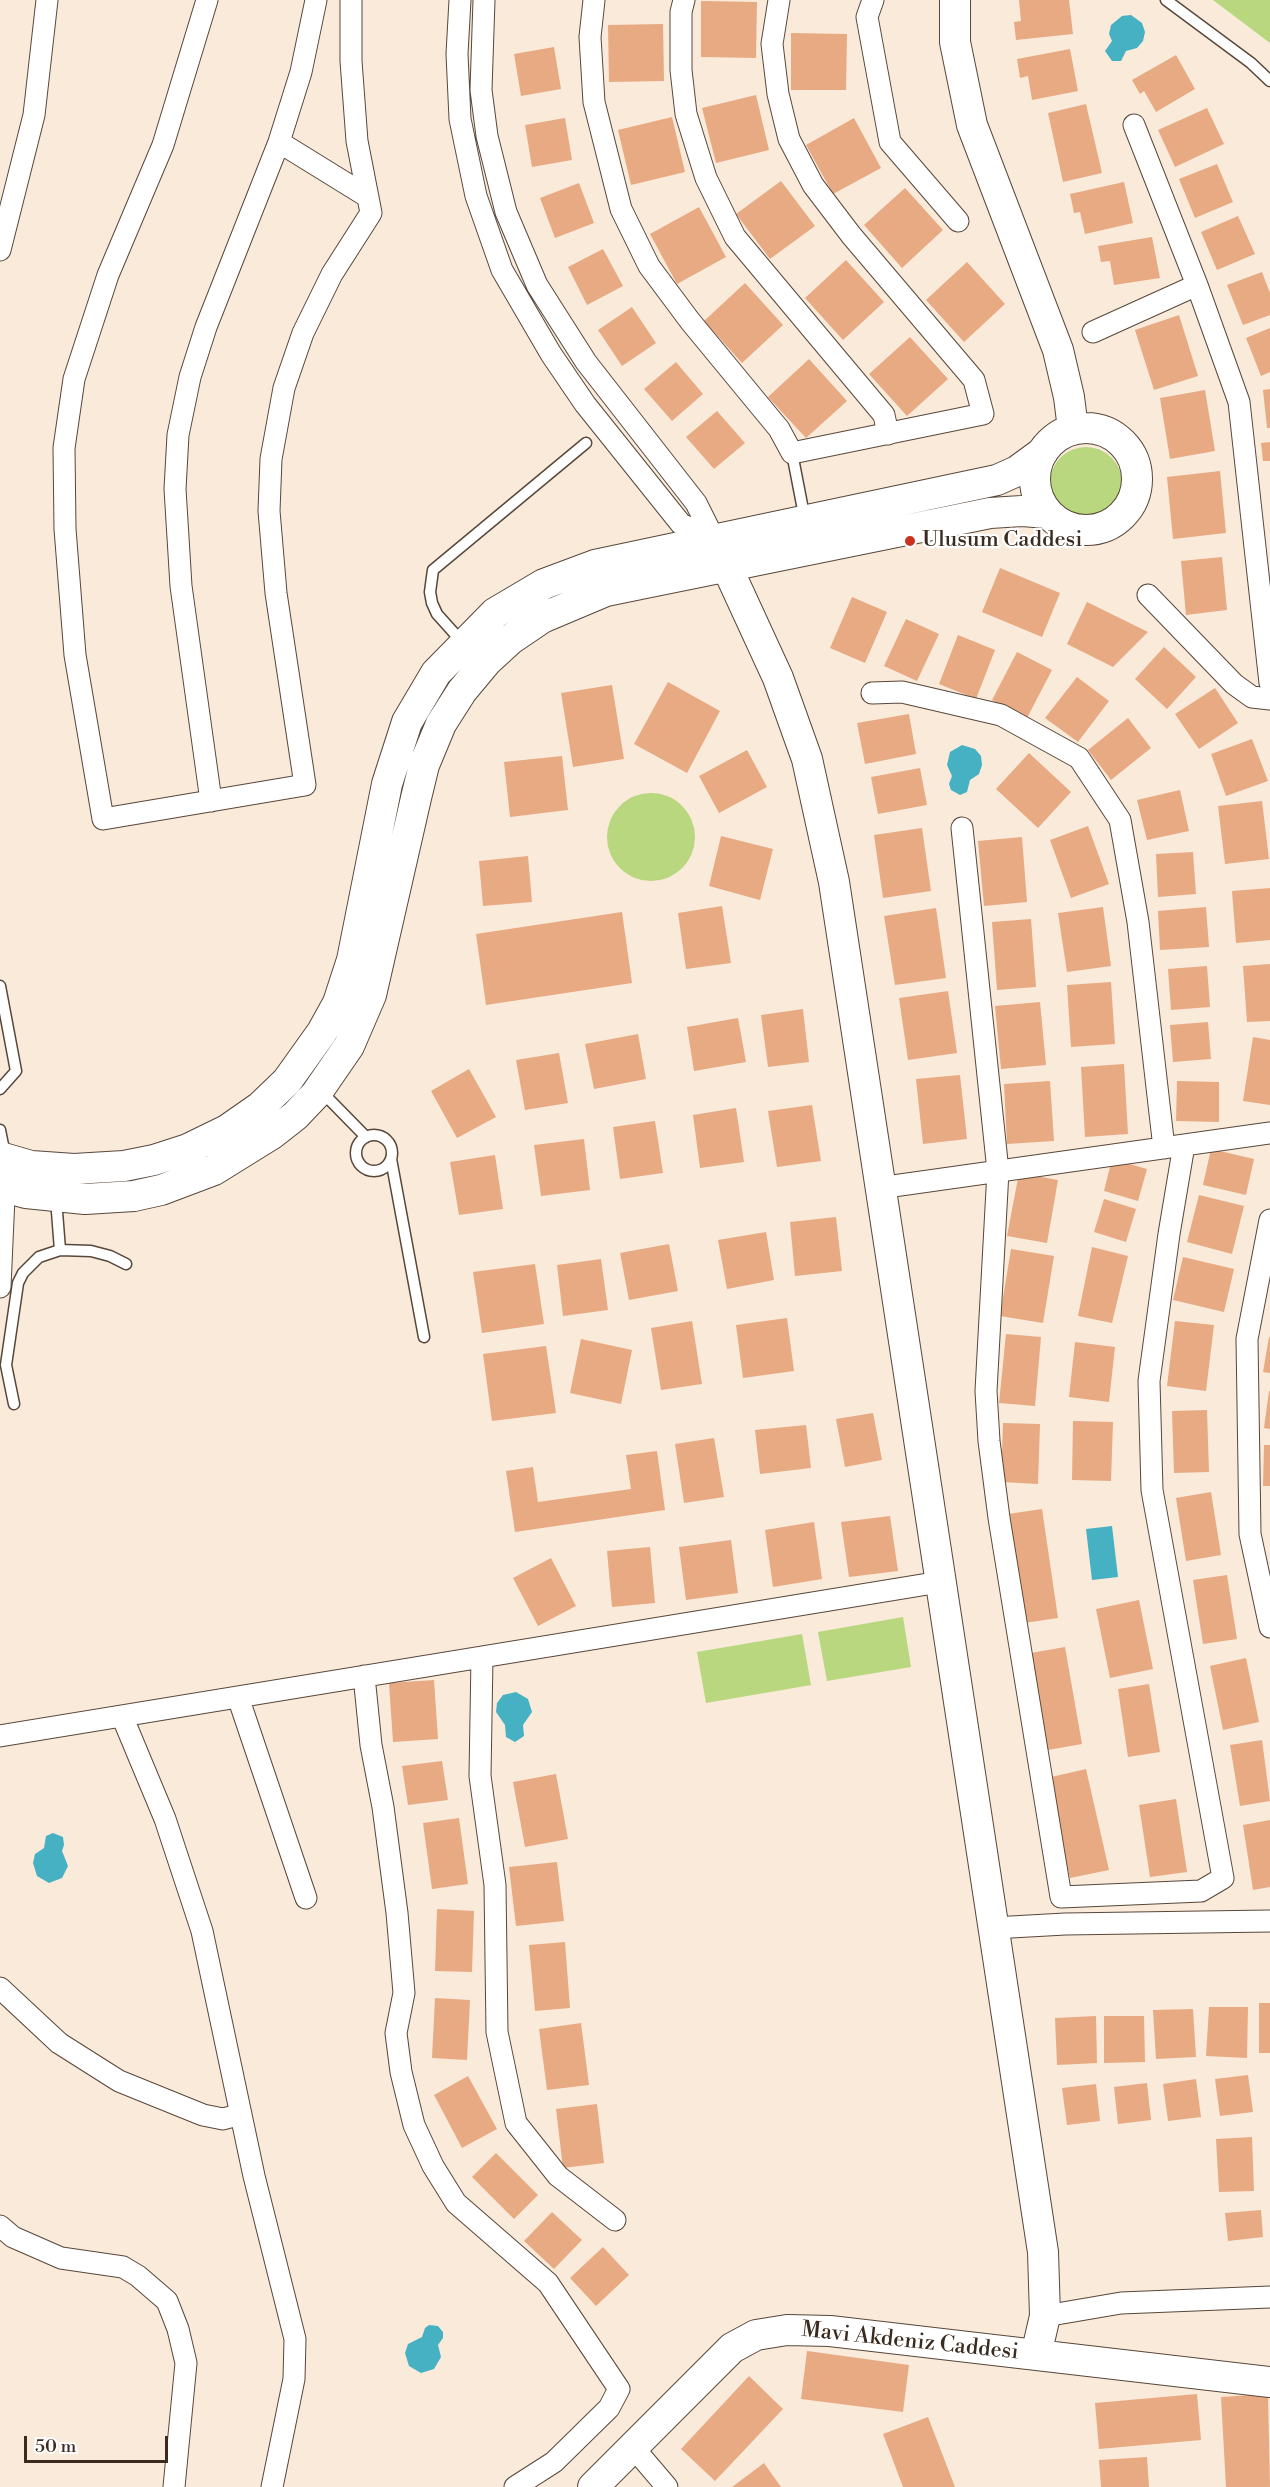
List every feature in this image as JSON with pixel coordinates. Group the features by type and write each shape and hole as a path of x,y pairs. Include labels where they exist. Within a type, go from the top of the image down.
{"street":[{"path":"0,250 34,115 47,0"},
{"path":"207,0 163,146 108,275 78,369 64,448 64,529 75,655 103,819 305,785 276,593 268,511 271,459 284,388 303,333 332,274 371,213 357,141 351,61 351,0"},
{"path":"211,801 181,586 175,489 178,435 190,377 206,327 279,142 301,72 316,0"},
{"path":"460,0 456,54 460,119 476,196 502,270 551,354 585,404 681,524 714,539"},
{"path":"484,0 481,90 487,136 506,212 537,285 586,362 696,503 778,678 807,759 834,882 1043,2252 1045,2316 1036,2355"},
{"path":"594,0 590,37 594,102 621,209 649,266 690,321 779,429 792,453 983,414 974,380 851,235 813,185 789,139 778,94 772,44 779,0"},
{"path":"684,0 681,12 681,70 686,114 706,178 735,237 884,415 888,434"},
{"path":"873,0 867,16 890,142 958,221"},
{"path":"955,0 955,42 972,125 1058,350 1069,397 1073,429"},
{"path":"1134,125 1197,285 1239,402 1270,683"},
{"path":"279,142 368,197"},
{"path":"1093,332 1197,285"},
{"path":"0,1287 3,1172 54,1182 108,1199 134,1196 188,1182 214,1170 272,1134 295,1116 319,1089 349,1046 371,995 424,765 441,724 462,691 487,661 511,639 542,618 575,602 606,591 990,513 1022,511 1048,513 1072,528 1086,530 1101,528 1114,522 1125,513 1137,486 1133,458 1115,436 1087,427 1073,429 1058,435 1043,452 1017,471 997,480 595,565 567,574 521,596 495,613 436,673 407,722 387,784 352,960 338,1003 322,1032 287,1081 260,1107 236,1124 188,1149 154,1160 54,1182"},
{"path":"1043,452 1035,474 1035,489 1048,513"},
{"path":"1148,595 1234,684 1252,697 1270,699"},
{"path":"872,693 902,692 1001,715 1079,758 1120,820 1174,1146 1169,1234 1149,1381 1152,1490 1223,1878 1201,1891 1061,1897 1002,1540 989,1442 986,1391 998,1172 962,828"},
{"path":"879,1188 1270,1133"},
{"path":"1270,1220 1247,1339 1250,1534 1270,1627"},
{"path":"0,1736 940,1581"},
{"path":"482,1657 480,1776 495,1885 497,2032 516,2124 558,2176 615,2220"},
{"path":"364,1676 371,1745 383,1807 399,1936 404,1993 396,2033 401,2072 414,2125 433,2166 456,2203 548,2283 620,2389 609,2408 554,2462 515,2487"},
{"path":"238,1697 306,1898"},
{"path":"122,1716 165,1819 202,1931 241,2114 295,2339 294,2379 272,2487"},
{"path":"993,1928 1065,1924 1270,1921"},
{"path":"0,1988 59,2043 119,2081 202,2115 223,2119 241,2114"},
{"path":"0,2226 13,2237 61,2258 123,2267 138,2276 166,2301 178,2329 186,2363 174,2487"},
{"path":"1045,2316 1121,2303 1270,2296"},
{"name":"Mavi Akdeniz Caddesi","path":"593,2487 732,2348 756,2335 788,2330 830,2331 1270,2382"},
{"path":"633,2447 667,2487"}],"lane":[{"path":"1167,0 1251,63 1270,81"},
{"path":"463,644 437,614 432,603 430,581 433,570 586,443"},
{"path":"792,453 805,520"},
{"path":"0,986 16,1071 0,1089"},
{"path":"319,1089 366,1137"},
{"path":"0,1129 3,1172"},
{"path":"391,1160 376,1171 370,1170 360,1164 356,1152 366,1137 378,1135 384,1137 391,1147 391,1160 424,1336"},
{"path":"54,1182 60,1250"},
{"path":"14,1404 6,1365 18,1283 23,1273 39,1257 60,1250 91,1251 110,1256 126,1264"}],"green space":[{"path":"1213,0 1270,0 1270,43"},
{"path":"1086,447 1106,453 1116,463 1122,483 1116,503 1106,513 1086,519 1066,513 1056,503 1050,483 1056,463 1066,453"},
{"path":"651,793 676,800 688,812 695,837 688,862 676,874 651,881 626,874 614,862 607,837 614,812 626,800"},
{"path":"903,1617 911,1667 827,1681 818,1632"},
{"path":"802,1634 811,1685 706,1703 697,1652"}],"water":[{"path":"1131,15 1142,23 1145,32 1143,41 1137,48 1126,51 1121,61 1112,61 1105,51 1112,41 1109,34 1111,25 1122,16"},
{"path":"962,745 975,749 981,756 982,765 979,774 970,780 967,792 960,795 951,790 949,784 952,776 947,765 950,752"},
{"path":"1112,1526 1118,1577 1092,1580 1086,1529"},
{"path":"516,1692 528,1699 532,1712 523,1725 524,1736 515,1742 506,1737 505,1725 496,1712 497,1703 503,1695"},
{"path":"53,1833 63,1837 62,1851 68,1866 62,1878 49,1883 37,1876 33,1863 35,1854 44,1848 46,1836"},
{"path":"429,2325 438,2326 443,2332 443,2338 438,2345 441,2357 434,2369 421,2373 409,2366 405,2353 408,2344 422,2337 425,2328"}],"building":[{"path":"1019,0 1069,0 1073,34 1016,40 1014,22 1021,21"},
{"path":"701,1 757,2 756,58 701,57"},
{"path":"663,24 664,81 609,82 608,25"},
{"path":"791,33 847,34 846,90 791,90"},
{"path":"554,47 561,89 521,96 514,54"},
{"path":"1070,49 1078,91 1032,100 1028,76 1020,78 1017,59"},
{"path":"1176,55 1195,89 1156,112 1144,91 1140,94 1132,80"},
{"path":"756,95 769,150 716,163 702,108"},
{"path":"1086,104 1102,173 1063,182 1048,113"},
{"path":"1207,108 1224,144 1175,167 1158,130"},
{"path":"672,117 685,172 631,185 618,130"},
{"path":"565,118 572,160 532,167 525,125"},
{"path":"854,118 881,168 833,194 806,145"},
{"path":"1217,164 1233,202 1195,218 1179,179"},
{"path":"781,181 815,226 770,259 736,214"},
{"path":"1124,182 1133,223 1085,234 1080,212 1074,213 1070,194"},
{"path":"579,183 594,223 555,238 540,198"},
{"path":"905,188 943,230 902,268 864,225"},
{"path":"699,207 726,257 677,284 650,234"},
{"path":"1238,216 1255,254 1217,270 1201,232"},
{"path":"1152,237 1160,278 1114,285 1110,261 1101,262 1098,246"},
{"path":"603,249 623,286 587,305 568,267"},
{"path":"846,260 884,302 843,340 805,298"},
{"path":"967,262 1005,304 964,342 926,300"},
{"path":"1262,272 1270,293 1270,315 1243,325 1227,285"},
{"path":"745,283 783,325 742,363 704,321"},
{"path":"632,307 656,343 622,366 598,330"},
{"path":"1179,315 1198,376 1154,390 1135,330"},
{"path":"1270,328 1270,372 1261,376 1246,338"},
{"path":"910,337 948,379 907,416 869,374"},
{"path":"809,359 847,401 806,438 768,397"},
{"path":"676,362 703,394 672,421 644,389"},
{"path":"1270,389 1270,428 1267,428 1263,390"},
{"path":"1205,390 1215,451 1170,459 1160,398"},
{"path":"717,411 745,443 714,469 686,437"},
{"path":"1270,442 1270,461 1263,461 1261,443"},
{"path":"1220,471 1226,533 1173,539 1167,477"},
{"path":"1222,557 1227,610 1186,615 1181,561"},
{"path":"1000,568 1060,593 1042,637 982,612"},
{"path":"852,597 887,612 865,663 830,648"},
{"path":"1087,602 1148,632 1113,667 1067,644"},
{"path":"906,619 939,634 917,681 884,666"},
{"path":"958,635 995,650 976,699 939,684"},
{"path":"1164,647 1196,677 1167,709 1135,679"},
{"path":"1017,652 1052,670 1027,718 992,700"},
{"path":"1077,677 1109,701 1078,742 1045,718"},
{"path":"668,682 720,711 687,773 634,744"},
{"path":"612,685 624,759 573,767 561,693"},
{"path":"1215,688 1238,723 1199,749 1175,714"},
{"path":"909,714 916,754 865,764 857,723"},
{"path":"1128,718 1151,748 1111,780 1088,750"},
{"path":"1252,739 1268,781 1226,796 1211,754"},
{"path":"747,750 767,787 719,813 699,776"},
{"path":"1029,753 1071,792 1038,828 996,789"},
{"path":"562,756 568,810 510,817 504,762"},
{"path":"920,768 927,805 878,814 871,777"},
{"path":"1180,790 1189,831 1147,840 1137,800"},
{"path":"1262,801 1269,859 1225,864 1218,806"},
{"path":"1088,826 1109,884 1071,898 1050,840"},
{"path":"922,828 931,891 883,898 874,835"},
{"path":"721,836 773,849 760,900 709,886"},
{"path":"1022,837 1027,902 984,906 978,841"},
{"path":"1193,852 1196,894 1158,897 1156,854"},
{"path":"528,856 532,902 483,906 479,861"},
{"path":"1270,888 1270,940 1236,943 1232,891"},
{"path":"722,906 731,963 686,969 678,913"},
{"path":"1103,907 1111,966 1067,972 1058,913"},
{"path":"1206,907 1209,947 1160,950 1158,911"},
{"path":"936,908 946,978 895,985 884,916"},
{"path":"622,912 632,983 486,1005 476,934"},
{"path":"1031,919 1036,987 997,990 992,922"},
{"path":"1270,964 1270,1021 1247,1022 1243,966"},
{"path":"1207,966 1210,1007 1171,1010 1168,969"},
{"path":"1111,982 1115,1044 1071,1047 1067,985"},
{"path":"948,991 957,1053 908,1060 899,998"},
{"path":"1040,1002 1046,1065 1001,1069 995,1006"},
{"path":"803,1009 809,1062 768,1067 761,1015"},
{"path":"738,1018 746,1062 694,1071 687,1027"},
{"path":"1208,1022 1211,1059 1173,1062 1170,1025"},
{"path":"638,1034 646,1079 594,1089 585,1044"},
{"path":"1253,1037 1270,1040 1270,1105 1243,1101"},
{"path":"559,1053 568,1103 525,1110 516,1060"},
{"path":"1124,1064 1128,1134 1085,1137 1081,1067"},
{"path":"469,1069 496,1117 457,1138 431,1091"},
{"path":"960,1075 967,1139 923,1144 916,1079"},
{"path":"1050,1081 1054,1141 1007,1144 1004,1084"},
{"path":"1177,1081 1219,1082 1219,1122 1176,1121"},
{"path":"812,1105 821,1161 777,1167 768,1111"},
{"path":"736,1108 744,1162 700,1168 693,1115"},
{"path":"655,1121 663,1173 620,1179 613,1127"},
{"path":"584,1139 590,1190 541,1196 534,1145"},
{"path":"1211,1149 1254,1159 1246,1195 1203,1185"},
{"path":"495,1155 503,1209 459,1215 450,1162"},
{"path":"1112,1159 1147,1169 1138,1201 1104,1191"},
{"path":"1019,1173 1058,1180 1047,1243 1007,1236"},
{"path":"1199,1195 1244,1206 1232,1254 1187,1242"},
{"path":"1104,1199 1136,1209 1126,1242 1094,1232"},
{"path":"836,1217 842,1271 795,1276 790,1222"},
{"path":"766,1232 774,1280 727,1289 718,1240"},
{"path":"669,1244 678,1291 629,1300 620,1253"},
{"path":"1092,1247 1128,1256 1112,1323 1078,1316"},
{"path":"1011,1249 1054,1256 1043,1323 1000,1316"},
{"path":"1183,1257 1234,1269 1224,1312 1173,1300"},
{"path":"601,1259 608,1310 563,1316 557,1265"},
{"path":"535,1264 544,1324 482,1333 473,1272"},
{"path":"787,1318 794,1371 743,1378 736,1325"},
{"path":"692,1321 702,1384 661,1390 651,1328"},
{"path":"1175,1321 1214,1325 1206,1391 1167,1386"},
{"path":"1006,1334 1041,1337 1035,1406 999,1403"},
{"path":"1270,1337 1270,1373 1263,1372"},
{"path":"581,1339 632,1350 621,1404 570,1393"},
{"path":"1075,1342 1115,1347 1109,1402 1069,1397"},
{"path":"546,1346 556,1413 492,1421 483,1354"},
{"path":"1270,1391 1270,1429 1264,1428"},
{"path":"1207,1410 1209,1472 1174,1473 1172,1411"},
{"path":"873,1413 882,1460 845,1467 836,1419"},
{"path":"1073,1421 1113,1422 1111,1481 1072,1480"},
{"path":"1003,1423 1040,1424 1038,1484 1001,1482"},
{"path":"806,1425 811,1468 760,1474 755,1430"},
{"path":"714,1438 724,1497 684,1503 675,1444"},
{"path":"1264,1445 1270,1445 1270,1486 1263,1486"},
{"path":"657,1451 665,1510 515,1532 506,1471 533,1467 538,1502 631,1489 626,1455"},
{"path":"1211,1492 1221,1555 1186,1561 1176,1498"},
{"path":"1042,1509 1058,1618 1024,1623 1008,1514"},
{"path":"890,1516 898,1571 849,1577 841,1522"},
{"path":"814,1522 822,1579 773,1587 765,1530"},
{"path":"731,1540 738,1593 686,1600 679,1547"},
{"path":"650,1547 655,1603 612,1607 607,1551"},
{"path":"551,1558 576,1606 538,1626 513,1578"},
{"path":"1227,1575 1237,1639 1203,1644 1193,1580"},
{"path":"1139,1600 1153,1669 1110,1678 1096,1609"},
{"path":"1065,1647 1082,1744 1048,1750 1031,1653"},
{"path":"1246,1658 1259,1722 1223,1730 1210,1666"},
{"path":"434,1680 438,1739 393,1742 389,1683"},
{"path":"1149,1684 1160,1752 1128,1757 1118,1689"},
{"path":"1262,1740 1270,1801 1240,1806 1230,1745"},
{"path":"442,1761 448,1800 408,1805 402,1766"},
{"path":"1086,1769 1109,1870 1070,1878 1047,1778"},
{"path":"556,1774 568,1839 525,1847 513,1782"},
{"path":"1176,1799 1187,1872 1150,1877 1139,1805"},
{"path":"459,1818 468,1884 432,1889 423,1823"},
{"path":"1270,1820 1270,1887 1253,1890 1243,1825"},
{"path":"557,1862 564,1921 516,1926 509,1867"},
{"path":"437,1909 474,1911 472,1972 435,1971"},
{"path":"565,1942 570,2008 535,2011 529,1945"},
{"path":"435,1998 470,2000 467,2060 432,2058"},
{"path":"1259,2003 1270,2003 1270,2053 1259,2053"},
{"path":"1209,2007 1248,2007 1247,2058 1206,2056"},
{"path":"1193,2009 1196,2057 1156,2059 1153,2010"},
{"path":"1096,2016 1097,2063 1057,2065 1055,2018"},
{"path":"1104,2016 1144,2016 1145,2062 1104,2063"},
{"path":"581,2023 589,2085 547,2090 539,2029"},
{"path":"1248,2075 1253,2112 1220,2116 1215,2079"},
{"path":"468,2076 497,2129 462,2148 434,2095"},
{"path":"1196,2079 1201,2117 1168,2121 1163,2084"},
{"path":"1147,2083 1151,2120 1118,2124 1114,2087"},
{"path":"1096,2084 1100,2121 1067,2125 1062,2088"},
{"path":"597,2104 604,2163 563,2168 556,2109"},
{"path":"1252,2137 1254,2191 1219,2192 1216,2139"},
{"path":"496,2153 538,2195 514,2219 472,2177"},
{"path":"1261,2210 1263,2237 1228,2241 1225,2213"},
{"path":"552,2212 582,2240 554,2269 524,2241"},
{"path":"603,2247 629,2275 596,2306 570,2278"},
{"path":"807,2351 909,2365 903,2412 801,2399"},
{"path":"749,2376 783,2409 715,2481 681,2449"},
{"path":"1197,2394 1201,2440 1099,2449 1095,2403"},
{"path":"1268,2394 1270,2487 1226,2487 1221,2397"},
{"path":"928,2417 955,2487 903,2487 883,2434"},
{"path":"1147,2457 1149,2487 1101,2487 1099,2460"},
{"path":"764,2463 781,2487 732,2487"}],"place":[{"name":"Ulusum Caddesi","path":"910,541"}]}
